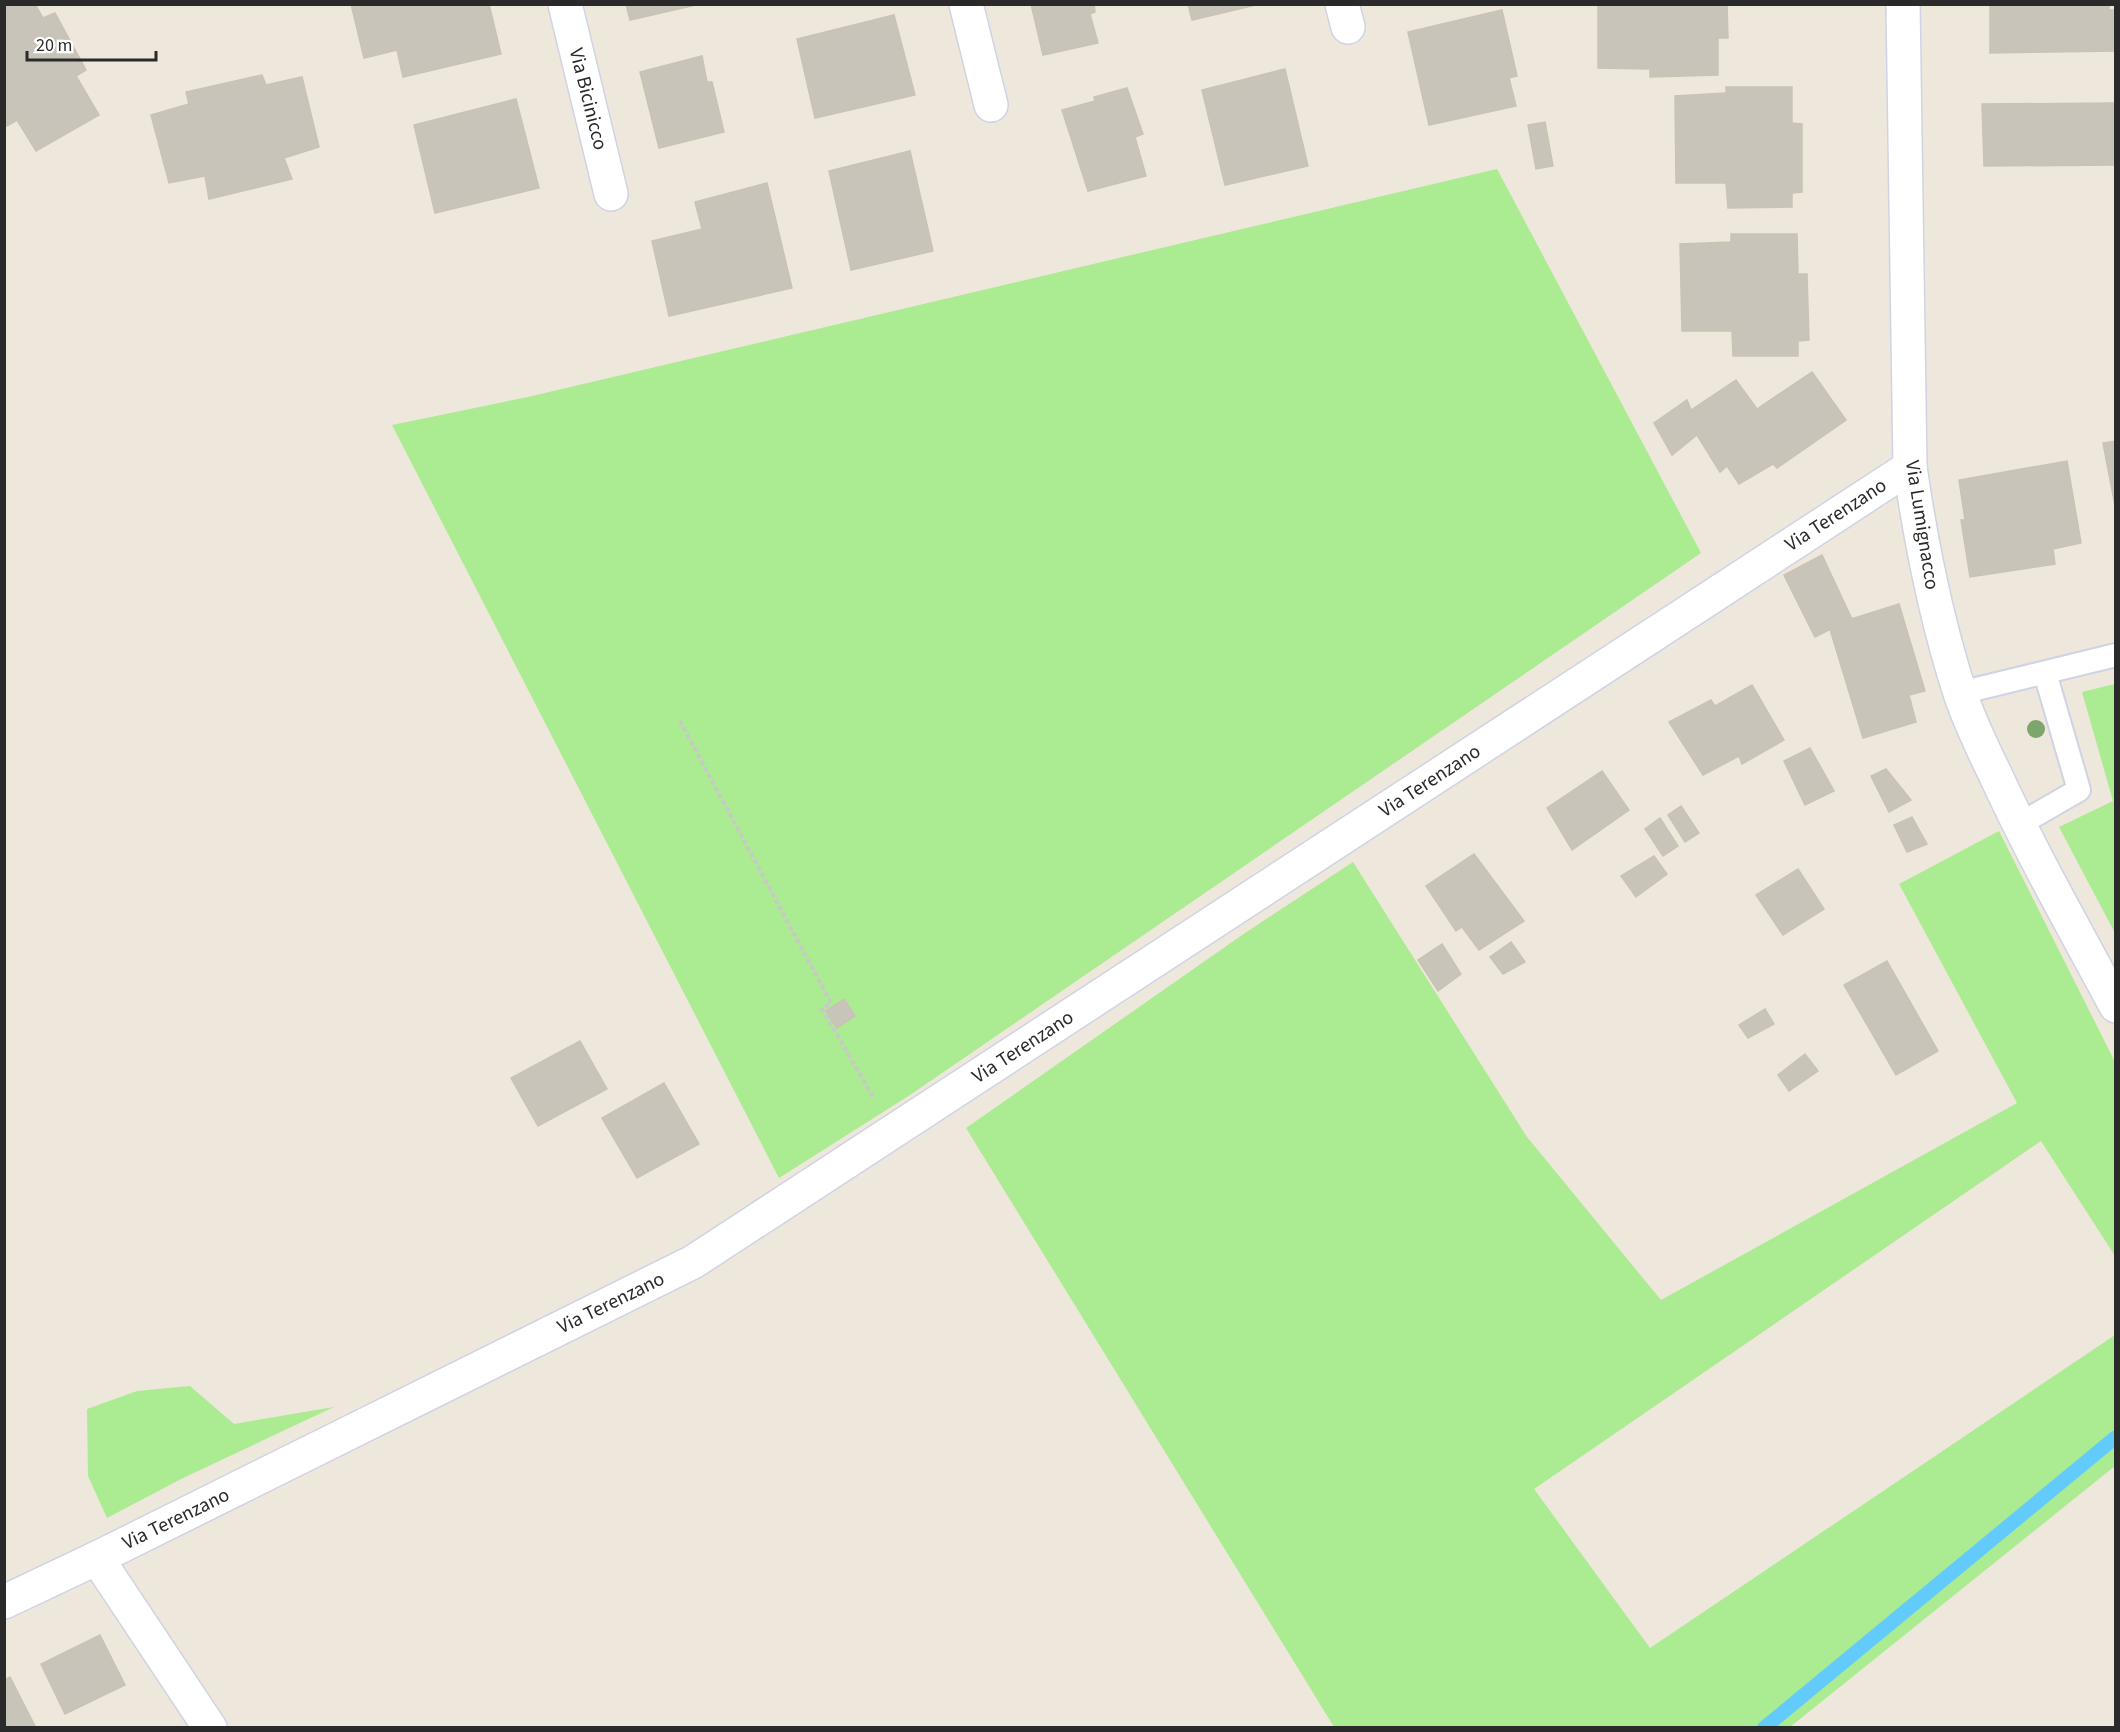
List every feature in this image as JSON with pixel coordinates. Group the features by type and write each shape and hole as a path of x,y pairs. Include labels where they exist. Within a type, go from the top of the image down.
{"street":[{"name":"Via Bicinicco","path":"565,4 611,194"},
{"path":"966,4 990,105"},
{"name":"Via Lumignacco","path":"1903,4 1910,467 1920,538 1939,621 1960,693 1973,727 2018,825 2115,1006"},
{"name":"Via Terenzano","path":"4,1602 693,1262 1910,467"},
{"name":"Via Terenzano","path":"97,1558 210,1728"}],"lane":[{"path":"1960,693 2115,655"},
{"path":"2018,825 2079,790 2045,674"}],"path":[{"path":"680,721 831,1003 822,1009 893,1132"}],"green space":[{"path":"1497,169 1701,553 910,1095 779,1178 392,425 528,397"},
{"path":"2116,684 2115,933 2059,827 2113,801 2082,692"},
{"path":"1999,831 2115,1062 2115,1256 2041,1141 1534,1489 1650,1648 2115,1335 2115,1466 1790,1727 1334,1727 966,1128 1245,933 1353,862 1527,1137 1661,1300 2017,1103 1899,884"},
{"path":"190,1386 234,1424 334,1407 183,1478 107,1518 88,1476 87,1409 137,1391"}],"building":[{"path":"4,4 35,4 43,18 55,13 86,70 76,76 99,115 36,151 17,120 7,126 4,121"},
{"path":"351,4 489,4 501,54 403,77 397,50 364,58"},
{"path":"626,4 700,4 630,20"},
{"path":"1031,4 1094,4 1095,12 1090,14 1098,43 1043,55"},
{"path":"1188,4 1260,4 1192,20"},
{"path":"1598,4 1727,4 1728,38 1718,38 1718,75 1650,77 1650,69 1598,68"},
{"path":"1990,4 2109,4 2109,10 2116,10 2116,51 1990,53"},
{"path":"1502,10 1517,76 1509,78 1516,106 1429,125 1408,32"},
{"path":"894,15 915,95 815,118 797,39"},
{"path":"702,56 707,82 712,82 724,132 659,148 640,72"},
{"path":"1285,69 1308,166 1225,185 1202,90"},
{"path":"262,75 266,85 302,77 319,147 284,158 292,179 209,199 205,176 169,183 151,115 189,104 186,92"},
{"path":"1726,87 1792,87 1792,123 1802,124 1802,192 1792,193 1792,207 1728,208 1726,183 1676,183 1675,96 1726,93"},
{"path":"1127,88 1143,134 1135,137 1146,176 1088,191 1062,110 1095,101 1094,97"},
{"path":"516,99 539,188 435,213 414,125"},
{"path":"2116,103 2116,165 1984,166 1982,104"},
{"path":"1545,122 1553,166 1536,169 1528,125"},
{"path":"910,151 933,251 851,270 829,171"},
{"path":"767,183 792,288 669,316 652,241 702,229 695,202"},
{"path":"1731,234 1797,234 1798,274 1807,274 1809,340 1798,341 1798,356 1733,356 1732,331 1682,331 1680,244 1731,242"},
{"path":"1812,372 1846,420 1777,468 1773,464 1739,484 1727,466 1720,472 1697,435 1672,455 1654,423 1687,400 1691,410 1736,380 1757,409"},
{"path":"2116,441 2116,511 2103,443"},
{"path":"2067,461 2081,543 2053,549 2055,564 1970,577 1961,520 1965,520 1959,480"},
{"path":"1822,555 1852,619 1829,626 1831,629 1815,637 1784,575"},
{"path":"1899,604 1925,691 1909,695 1916,722 1863,738 1829,626"},
{"path":"1752,685 1784,740 1742,764 1739,756 1703,775 1669,722 1711,700 1715,706"},
{"path":"1810,748 1834,791 1805,805 1784,761"},
{"path":"1886,769 1911,800 1889,812 1871,776"},
{"path":"1602,771 1629,810 1572,850 1547,808"},
{"path":"1681,806 1699,833 1685,842 1668,815"},
{"path":"1912,817 1927,844 1907,852 1894,825"},
{"path":"1660,818 1678,846 1663,856 1645,829"},
{"path":"1474,854 1524,921 1479,950 1462,927 1456,931 1426,886"},
{"path":"1654,856 1667,874 1636,897 1621,876"},
{"path":"1798,869 1824,909 1783,935 1756,895"},
{"path":"1511,942 1525,962 1503,974 1490,957"},
{"path":"1442,944 1461,974 1438,991 1418,960"},
{"path":"1887,961 1938,1051 1896,1075 1844,985"},
{"path":"844,999 855,1016 837,1028 826,1011"},
{"path":"1765,1009 1774,1024 1748,1038 1739,1025"},
{"path":"580,1041 607,1089 538,1126 511,1078"},
{"path":"1805,1054 1818,1071 1789,1091 1778,1075"},
{"path":"664,1083 699,1144 637,1178 602,1118"},
{"path":"100,1635 125,1685 65,1714 41,1664"},
{"path":"10,1677 36,1728 4,1728 4,1680"}],"waterway":[{"path":"1764,1728 2116,1437"}]}
